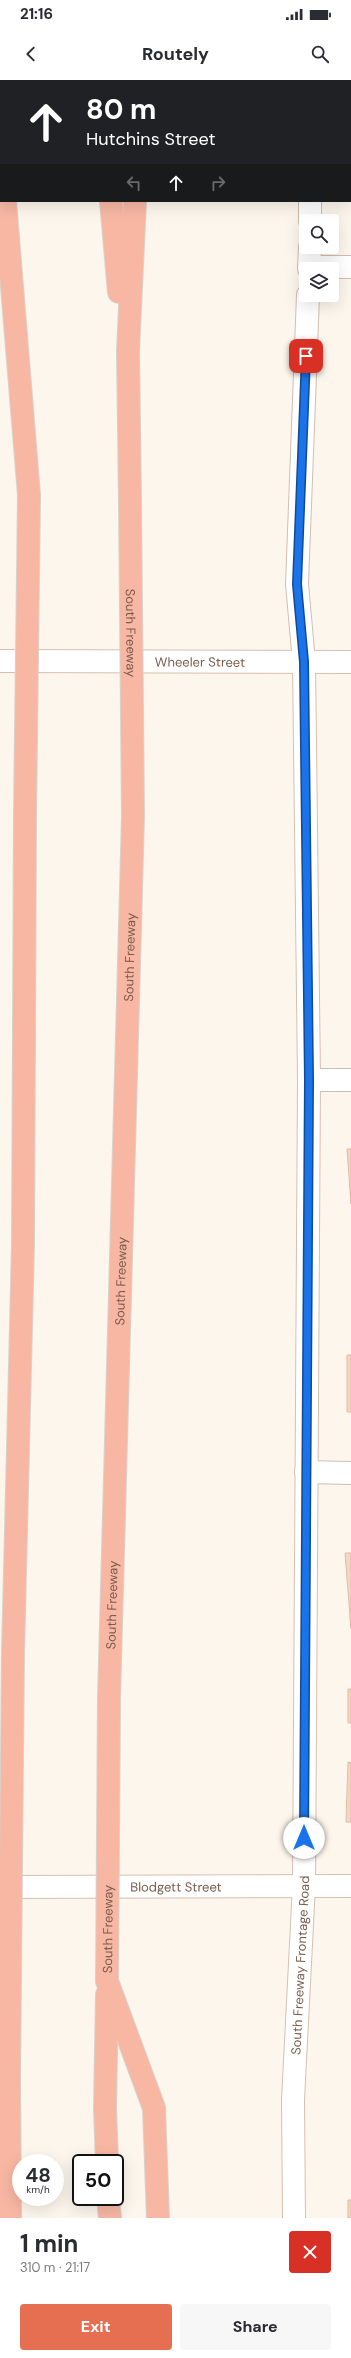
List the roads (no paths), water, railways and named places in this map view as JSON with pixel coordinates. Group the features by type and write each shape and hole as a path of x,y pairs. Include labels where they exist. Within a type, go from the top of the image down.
{"highway":[{"path":"6,202 29,495 25,812 23,1244 13,1653 9,2076 10,2218"},
{"path":"111,202 127,399"},
{"path":"127,399 135,202"},
{"name":"South Freeway","path":"107,2154 105,2108 109,1698 133,816 130,502 127,399"},
{"path":"107,1981 154,2108 158,2218"},
{"path":"109,2206 110,2218"}],"main road":[{"path":"310,202 310,214"},
{"path":"309,261 351,267"},
{"name":"South Freeway Frontage Road","path":"294,2218 293,2100 304,1885 309,1080 304,662 297,584 308,302"},
{"name":"Wheeler Street","path":"0,661 351,662"},
{"path":"309,1080 351,1080"},
{"path":"306,1472 351,1473"},
{"name":"Blodgett Street","path":"0,1887 351,1886"}]}
